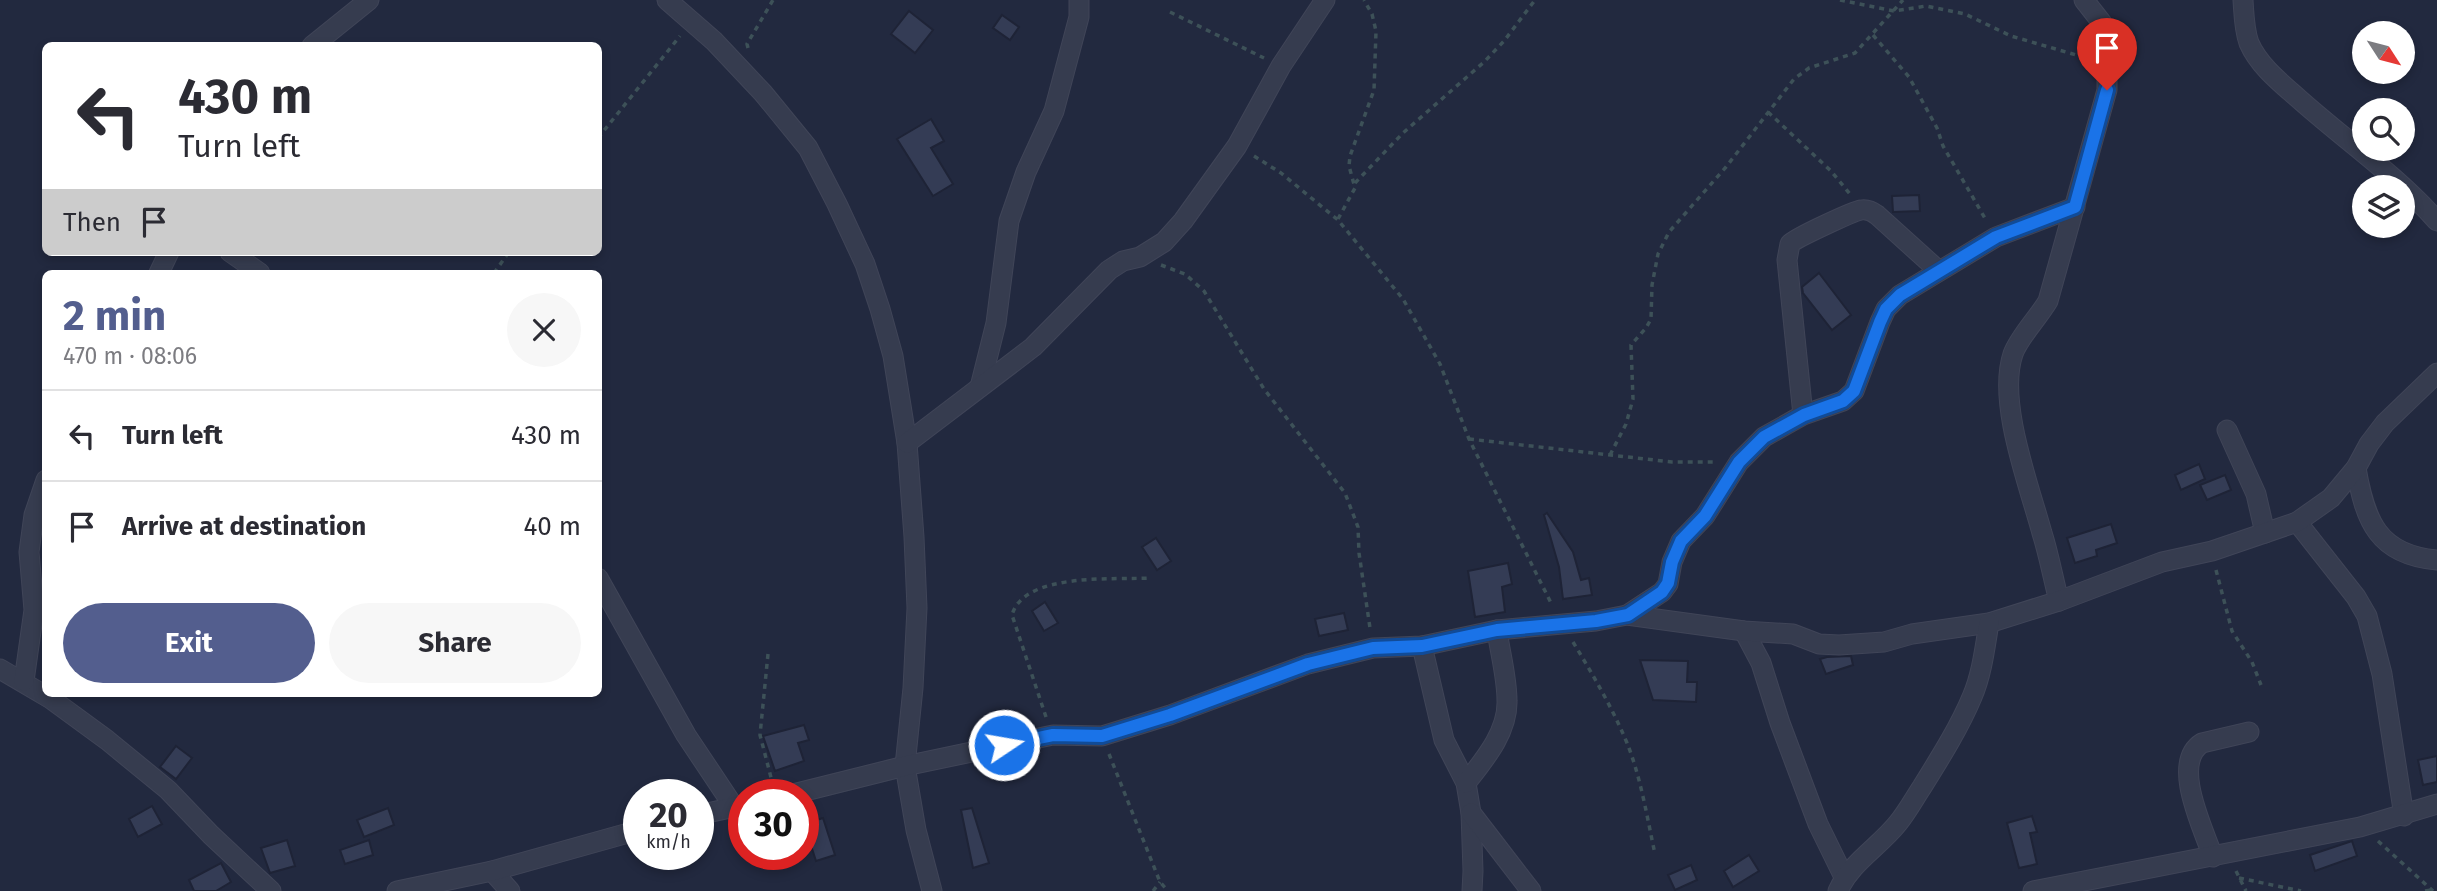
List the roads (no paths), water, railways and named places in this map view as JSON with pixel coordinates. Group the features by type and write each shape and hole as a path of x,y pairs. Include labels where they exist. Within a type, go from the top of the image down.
{"street":[{"path":"317,42 369,0"},
{"path":"667,0 714,41 763,93 807,148 865,264 880,309 893,356 907,443 915,537 917,608 905,766 916,830 932,891"},
{"path":"980,387 996,323 1009,221 1026,172 1054,111 1079,17 1079,0"},
{"path":"907,443 1032,347 1109,270 1123,261 1140,257 1164,242 1183,221 1237,146 1281,66 1325,0"},
{"path":"2059,601 2008,397 2013,354 2048,301 2104,102 2109,64 2107,42 2102,23 2084,0"},
{"path":"2244,0 2244,23 2249,42 2266,67 2324,121 2407,188 2437,221"},
{"path":"1628,615 1662,592 1668,583 1672,562 1681,541 1710,509 1739,462 1764,437 1804,415 1835,405 1854,391 1886,309 1900,295 1996,237 2075,207"},
{"path":"1804,415 1787,260 1788,247 1798,237 1862,210 1877,215 1939,271"},
{"path":"236,256 256,270"},
{"path":"819,788 905,766 1053,735 1102,736 1170,715 1308,664 1373,648 1422,646 1497,630 1628,615 1744,631 1793,634 1819,644 1839,645 1884,642 1912,634 1989,623 2059,601 2162,562 2212,551 2297,522 2331,498 2356,468 2385,423 2437,373"},
{"path":"2227,430 2256,494 2265,534"},
{"path":"2356,468 2366,509 2383,540 2398,551 2413,557 2437,560"},
{"path":"24,681 34,610 29,552 34,515 42,492"},
{"path":"2297,522 2356,597 2367,616 2382,674 2403,816"},
{"path":"602,585 686,735 728,791"},
{"path":"1841,884 1861,859 1885,839 1902,819 1956,729 1973,695 1989,623"},
{"path":"1466,783 1488,755 1502,726 1507,703 1497,630"},
{"path":"1744,631 1761,663 1780,723 1841,884"},
{"path":"1422,646 1444,740 1466,783 1471,813 1472,891"},
{"path":"0,669 42,694"},
{"path":"47,697 107,740 168,790 271,891"},
{"path":"2213,857 2194,804 2189,779 2189,759 2202,743 2249,732"},
{"path":"2033,891 2360,827 2437,804"},
{"path":"1471,813 1531,891"},
{"path":"397,891 492,871 623,834"},
{"path":"492,871 510,891"}]}
